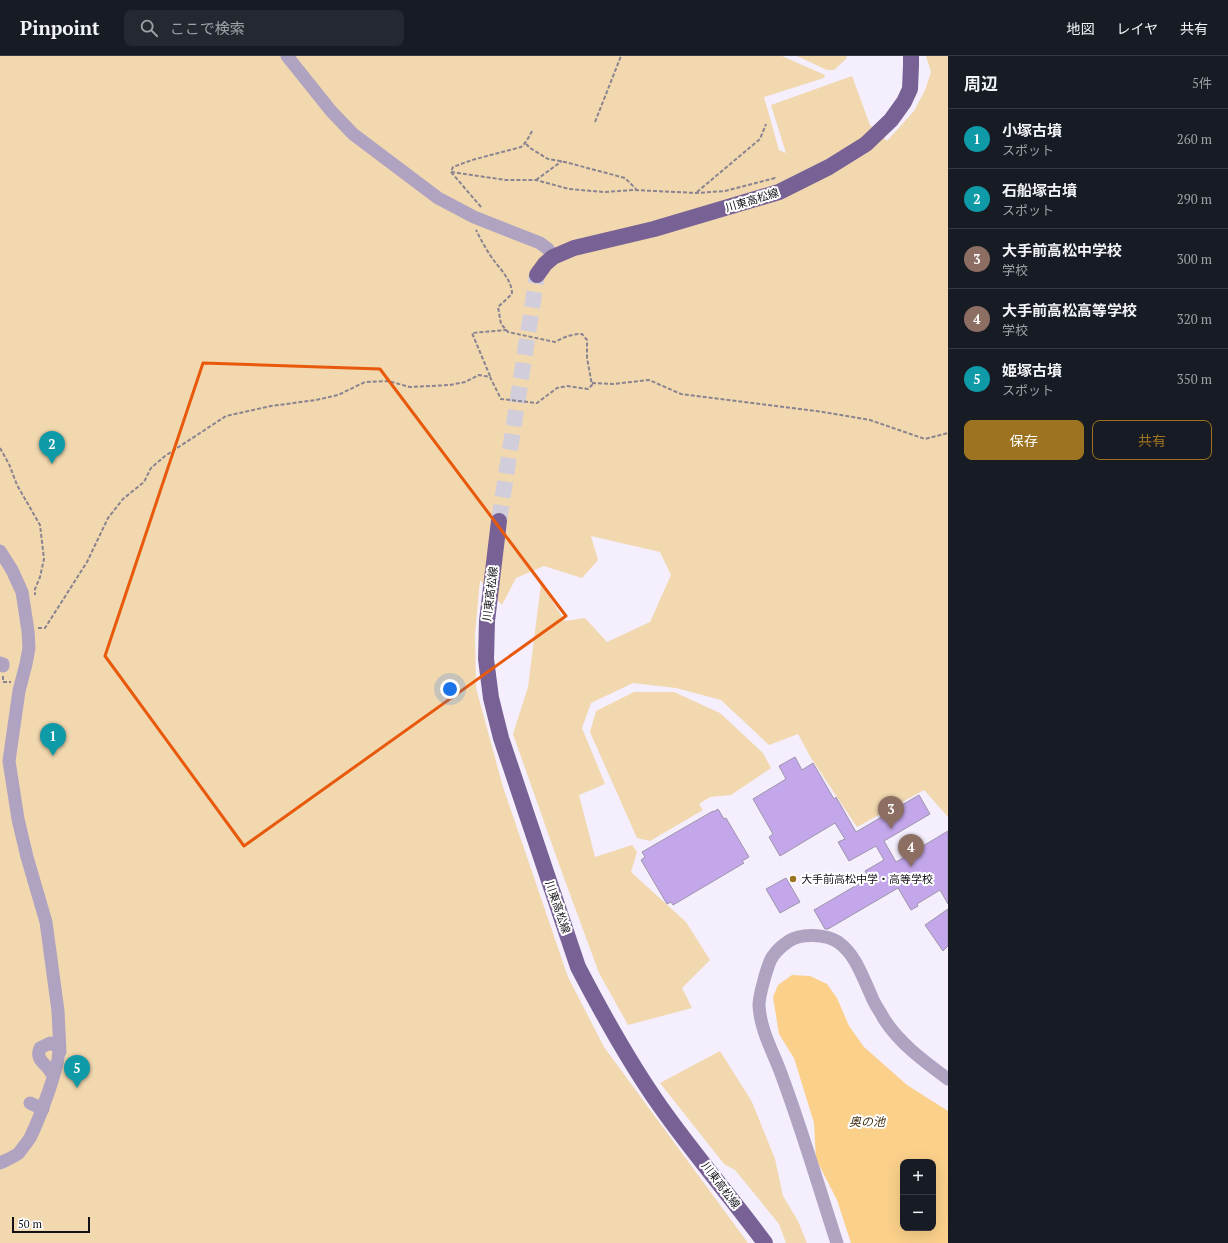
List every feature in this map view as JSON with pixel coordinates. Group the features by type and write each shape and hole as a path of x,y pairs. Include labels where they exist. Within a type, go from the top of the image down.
{"main road":[{"name":"川東高松線","path":"537,275 545,264 554,257 574,248 654,229 779,192 829,167 866,144 891,120 904,102 910,89 912,64 911,56"},
{"name":"川東高松線","path":"499,521 487,621 486,659 492,698 501,738 578,967 621,1045 660,1106 765,1243"}],"street":[{"path":"287,56 331,112 353,134 438,198 474,217 540,243 548,249 554,257"},
{"path":"0,551 12,570 22,592 28,631 29,648 19,691 9,760 18,819 27,858 46,922 58,1011 60,1052 43,1109 29,1138 17,1154 0,1163"},
{"path":"837,1243 783,1079 761,1023 759,1003 773,956 782,946 792,939 810,935 824,936 838,942 858,965 871,997 903,1043 931,1067 948,1078"},
{"path":"53,1077 49,1068 39,1058 38,1053 40,1048 50,1043 58,1047 60,1052"},
{"path":"30,1103 43,1109"}],"path":[{"path":"595,122 621,56"},
{"path":"696,193 760,139 766,124"},
{"path":"526,144 526,139 532,131"},
{"path":"526,144 548,159 562,161 624,178 637,190"},
{"path":"451,172 453,167 472,160 521,147 526,144"},
{"path":"536,180 562,161"},
{"path":"451,172 506,180 536,180 570,190 588,192 637,190 696,193 725,191 775,178 778,182"},
{"path":"451,172 486,213 487,222"},
{"path":"474,217 476,230 483,244 508,279 512,289 512,294 498,307 499,320 501,324 508,332 555,342 573,334 582,334 587,340 587,358 592,385 588,389 567,386 557,388 537,403 501,399 490,377 472,333 506,330"},
{"path":"37,622 37,628 45,628 87,562 108,518 123,499 144,482 151,468 165,456 226,416 271,406 300,403 338,395 365,382 388,381 410,388 450,385 465,382 479,375 490,377"},
{"path":"592,383 613,384 649,380 681,394 823,412 870,420 925,439 948,433"},
{"path":"0,448 9,464 17,485 40,525 44,559 40,577 35,589 35,601"}],"highlighted area":[{"path":"203,363 380,369 566,616 244,846 105,656"}],"shaded area":[{"path":"0,56 782,56 825,75 824,78 764,97 779,150 786,153 771,105 852,76 870,125 887,141 914,111 925,90 931,72 926,56 948,56 948,817 924,790 857,827 811,758 798,734 769,745 721,700 676,688 633,683 591,703 582,728 605,784 579,795 595,857 632,845 637,852 631,872 686,922 710,960 682,988 692,1008 628,1025 599,973 513,734 528,687 541,584 565,621 585,618 607,642 650,622 671,575 660,552 591,536 598,560 582,578 544,566 516,578 502,605 480,580 475,634 476,688 503,787 568,977 604,1047 748,1243 0,1243"},
{"path":"797,56 846,56 847,58 834,70 827,70"},
{"path":"634,692 674,692 720,713 763,753 771,768 731,795 710,797 699,804 703,810 650,841 637,838 590,732 596,711"},
{"path":"720,1051 752,1102 775,1159 783,1196 798,1221 807,1243 786,1243 779,1224 735,1170 724,1164 660,1083"}],"water":[{"name":"奥の池","path":"792,975 810,976 827,984 837,998 849,1026 864,1047 907,1085 948,1111 948,1243 851,1243 837,1200 816,1159 814,1123 794,1058 779,1034 773,997 778,985"}],"building":[{"path":"795,757 802,770 813,763 834,799 836,797 856,832 919,795 930,814 884,841 896,862 948,831 948,904 940,890 917,904 918,906 911,910 898,888 828,929 825,929 814,910 869,878 865,871 884,860 876,846 849,861 838,842 845,839 835,823 780,856 769,837 773,834 753,799 786,779 779,766"},
{"path":"718,809 724,819 726,818 749,857 742,861 744,863 673,905 671,902 667,904 641,860 645,857 642,852"},
{"path":"786,878 800,902 780,913 766,889"},
{"path":"948,909 948,946 943,951 925,925"}],"tunnel":[{"path":"499,521 537,275"}],"place":[{"name":"石船塚古墳","path":"52,464"},
{"name":"小塚古墳","path":"53,756"},
{"name":"大手前高松中学校","path":"891,829"},
{"name":"大手前高松高等学校","path":"911,867"},
{"name":"大手前高松中学・高等学校","path":"793,879"},
{"name":"姫塚古墳","path":"77,1088"}]}
